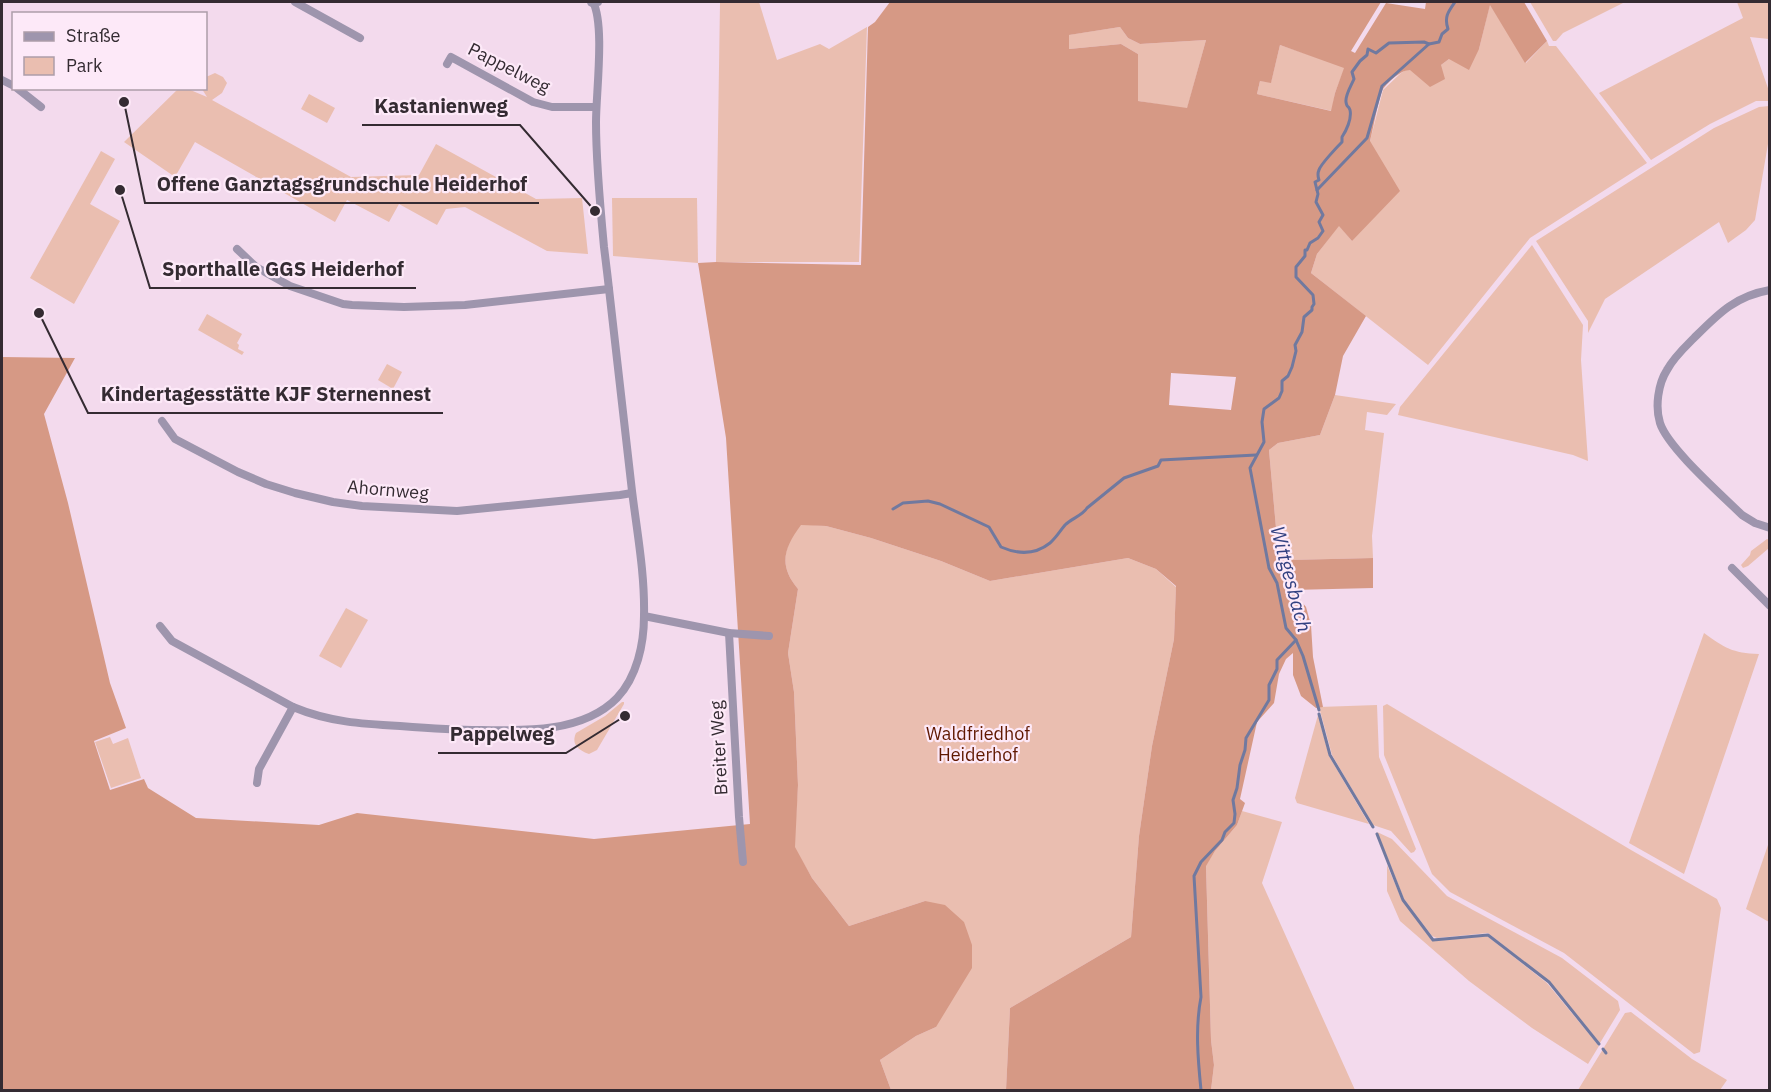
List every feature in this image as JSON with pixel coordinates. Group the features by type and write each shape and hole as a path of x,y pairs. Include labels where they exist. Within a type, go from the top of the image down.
{"street":[{"path":"295,2 360,38"},
{"path":"160,626 172,641 293,708 351,723 453,730 561,727 577,723 596,714 617,698 631,679 641,648 644,616 643,586 599,194 596,107 599,29 594,2"},
{"name":"Pappelweg","path":"447,64 451,57 533,102 552,107 596,107"},
{"path":"20,90 41,107"},
{"path":"237,249 256,267 290,286 332,301 352,305 404,308 465,305 609,289"},
{"path":"1770,290 1745,296 1723,310 1676,356 1665,371 1659,389 1658,404 1660,425 1675,447 1742,515 1770,528"},
{"name":"Ahornweg","path":"162,421 175,439 238,472 295,493 352,505 457,511 632,492"},
{"path":"1732,567 1770,606"},
{"path":"644,616 729,633 769,636"},
{"name":"Breiter Weg","path":"729,633 743,862"},
{"path":"257,783 259,769 293,708"}],"green space":[{"path":"759,2 777,60 820,44 829,49 867,27 859,262 716,262 720,3"},
{"path":"1530,2 1625,2 1563,33 1556,41 1553,41"},
{"path":"1737,2 1769,2 1769,39 1750,37 1769,91 1769,101 1756,101 1710,124 1651,160 1599,93 1743,18"},
{"path":"1490,4 1526,63 1547,41 1549,46 1556,46 1647,163 1530,238 1428,365 1311,273 1317,254 1339,225 1352,241 1370,141 1383,90 1406,70 1441,65 1449,59 1479,49"},
{"path":"1120,27 1128,38 1140,44 1206,40 1187,109 1138,101 1138,54 1121,44 1069,49 1068,35"},
{"path":"1280,45 1345,67 1335,93 1332,111 1257,94 1260,81 1271,82"},
{"path":"215,73 223,77 227,83 222,93 212,100 351,177 419,175 436,144 536,199 582,198 588,254 547,251 465,207 446,209 437,225 399,204 389,222 347,200 335,222 195,142 175,177 124,142 177,90 190,90 207,97 203,90 207,90 207,77"},
{"path":"309,94 335,108 327,123 301,109"},
{"path":"1769,106 1769,138 1755,220 1728,243 1719,222 1605,299 1588,333 1588,321 1536,241 1714,128 1759,107"},
{"path":"101,151 115,159 90,204 120,221 74,304 30,278"},
{"path":"612,198 697,198 698,263 613,256"},
{"path":"1532,245 1583,325 1581,360 1588,461 1573,455 1398,415 1400,407"},
{"path":"207,314 242,334 237,343 238,349 244,352 242,355 198,330"},
{"path":"387,364 402,372 393,389 378,380"},
{"path":"1335,395 1396,404 1387,415 1367,412 1365,430 1384,433 1372,536 1373,558 1289,560 1277,539 1269,450 1278,443 1320,435"},
{"name":"Waldfriedhof Heiderhof","path":"800,524 826,526 871,538 941,561 990,581 1128,558 1156,569 1176,587 1174,639 1152,746 1139,836 1131,937 1010,1008 1006,1090 891,1090 880,1060 916,1036 936,1027 925,901 849,926 812,878 794,847 798,785 794,692 788,653 798,589 788,572 786,557 790,541"},
{"path":"1767,539 1769,548 1743,568 1741,565 1751,551"},
{"path":"346,608 368,620 341,668 319,656"},
{"path":"1704,633 1729,649 1759,654 1684,874 1629,843"},
{"path":"622,702 624,704 597,750 589,754 582,751 574,740 576,733 605,716"},
{"path":"1387,704 1717,899 1721,908 1700,1052 1694,1054 1564,953 1450,892 1432,874 1384,755 1383,706"},
{"path":"1377,705 1379,757 1416,849 1411,853 1391,831 1373,825 1332,755 1319,707"},
{"path":"1318,715 1329,756 1369,824 1297,803 1295,798"},
{"path":"110,737 113,744 128,738 141,778 111,788 95,742"},
{"path":"1242,811 1282,822 1262,883 1355,1090 1211,1090 1214,1065 1211,1040 1206,865 1237,825"},
{"path":"1377,832 1392,839 1447,896 1562,958 1618,1001 1620,1010 1600,1043 1549,981 1488,933 1437,938 1432,936 1404,899"},
{"path":"1769,842 1769,922 1746,909"},
{"path":"1387,865 1402,900 1432,941 1487,936 1547,983 1599,1046 1588,1064 1532,1028 1469,981 1400,921 1387,891"},
{"path":"1631,1012 1692,1059 1727,1080 1720,1090 1578,1090 1625,1013"}],"shaded area":[{"path":"890,2 1381,2 1351,51 1355,53 1386,3 1425,9 1426,2 1524,2 1547,41 1525,63 1490,5 1479,49 1469,70 1449,59 1441,65 1445,79 1430,87 1410,70 1392,79 1381,93 1370,141 1400,191 1352,241 1339,226 1317,254 1311,273 1366,316 1343,356 1335,395 1320,435 1278,443 1269,450 1277,539 1289,560 1373,558 1373,588 1292,590 1306,607 1311,625 1313,657 1323,707 1316,708 1301,696 1293,675 1293,653 1286,659 1279,674 1274,703 1257,722 1240,799 1245,803 1237,825 1215,851 1206,866 1211,1040 1214,1065 1211,1090 1006,1090 1010,1008 1131,937 1139,836 1152,746 1174,639 1176,586 1156,569 1128,558 990,581 941,561 871,538 826,526 801,525 787,549 786,557 788,572 798,589 788,653 794,692 798,785 795,847 812,878 849,926 925,901 945,905 964,922 972,945 972,968 936,1027 916,1036 880,1060 891,1090 2,1090 2,357 75,358 44,414 68,503 110,683 126,728 94,741 110,790 144,779 148,788 196,818 319,825 357,813 594,839 750,824 726,438 698,263 861,265 868,27 875,22","holes":["1120,27 1128,38 1140,44 1206,40 1187,108 1138,101 1138,54 1121,44 1069,49 1069,35","1280,45 1344,68 1331,111 1257,94 1260,81 1271,83","1171,373 1236,377 1231,410 1169,405"]}],"waterway":[{"name":"Wittgesbach","path":"1201,1090 1198,1056 1201,997 1194,876 1201,862 1222,840 1225,832 1234,823 1233,800 1246,738 1269,700 1269,685 1277,669 1277,660 1296,640 1286,628 1277,583 1269,568 1250,468 1264,442 1262,422 1264,409 1279,398 1282,381 1288,376 1292,367 1296,351 1295,345 1302,332 1304,317 1312,310 1314,304 1313,295 1296,277 1296,267 1305,256 1305,250 1310,243 1323,231 1319,222 1323,215 1316,202 1318,194 1315,182 1319,180 1320,168 1342,142 1350,117 1346,99 1354,79 1352,72 1367,55 1368,49 1376,53 1389,43 1439,42 1442,34 1448,29 1447,15 1455,2"},
{"name":"Wittgesbach","path":"1317,190 1367,138 1382,86 1429,44"},
{"path":"893,509 903,503 928,501 940,504 989,527 1001,547 1020,552 1032,551 1050,543 1065,525 1124,478 1158,466 1161,460 1256,455"},
{"path":"1296,640 1319,710"},
{"path":"1319,714 1330,755 1373,827"},
{"path":"1377,834 1403,900 1433,940 1488,935 1549,982 1599,1044"},
{"path":"1603,1049 1606,1053"}],"place":[{"name":"Offene Ganztagsgrundschule Heiderhof","path":"124,102"},
{"name":"Sporthalle GGS Heiderhof","path":"120,190"},
{"name":"Kastanienweg","path":"595,211"},
{"name":"Kindertagesstätte KJF Sternennest","path":"39,313"},
{"name":"Pappelweg","path":"625,716"}]}
